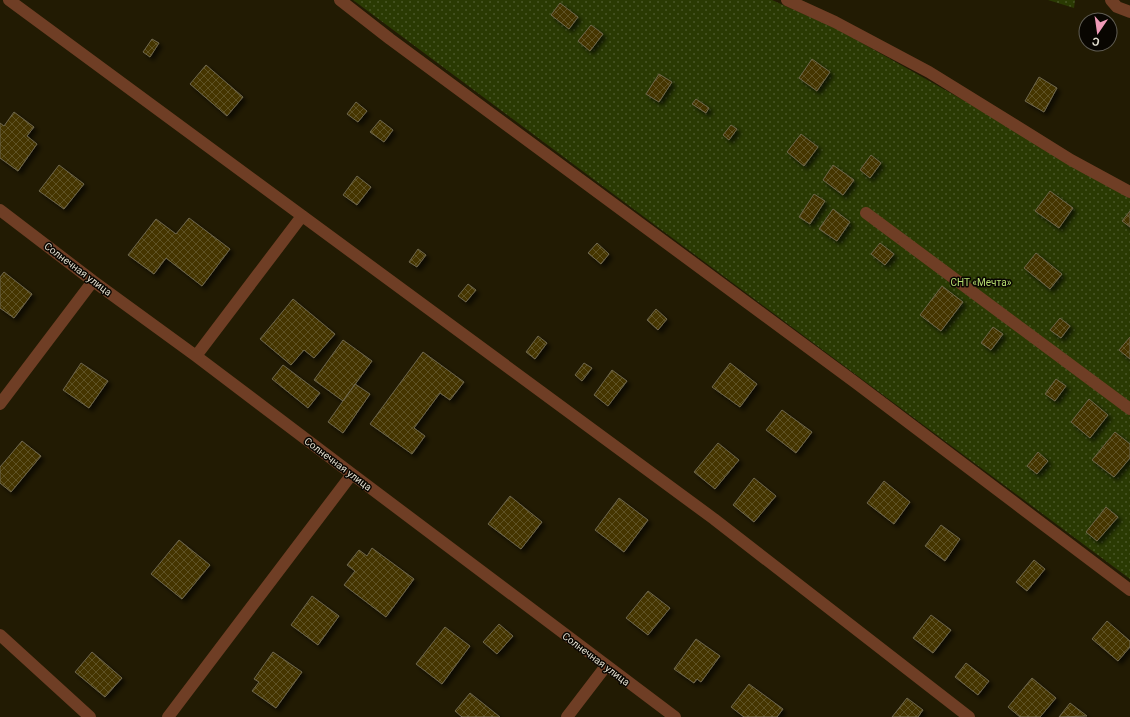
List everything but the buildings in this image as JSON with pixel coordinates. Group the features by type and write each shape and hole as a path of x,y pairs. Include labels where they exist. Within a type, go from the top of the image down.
{"street":[{"path":"9,0 714,519 969,717"},
{"path":"340,0 396,44 856,383 1130,590"},
{"path":"787,0 835,22 928,72 1071,160 1130,192"},
{"path":"1111,0 1117,6 1130,12"},
{"name":"Солнечная улица","path":"0,210 675,717"},
{"path":"866,213 1130,409"},
{"path":"196,356 302,216"},
{"path":"0,404 93,281"},
{"path":"168,717 352,474"},
{"path":"0,635 84,715"},
{"path":"567,717 606,666"}],"green space":[{"name":"СНТ «Мечта»","path":"353,0 772,0 837,29 1130,194 1130,579"},
{"path":"1048,0 1075,0 1074,8"}]}
